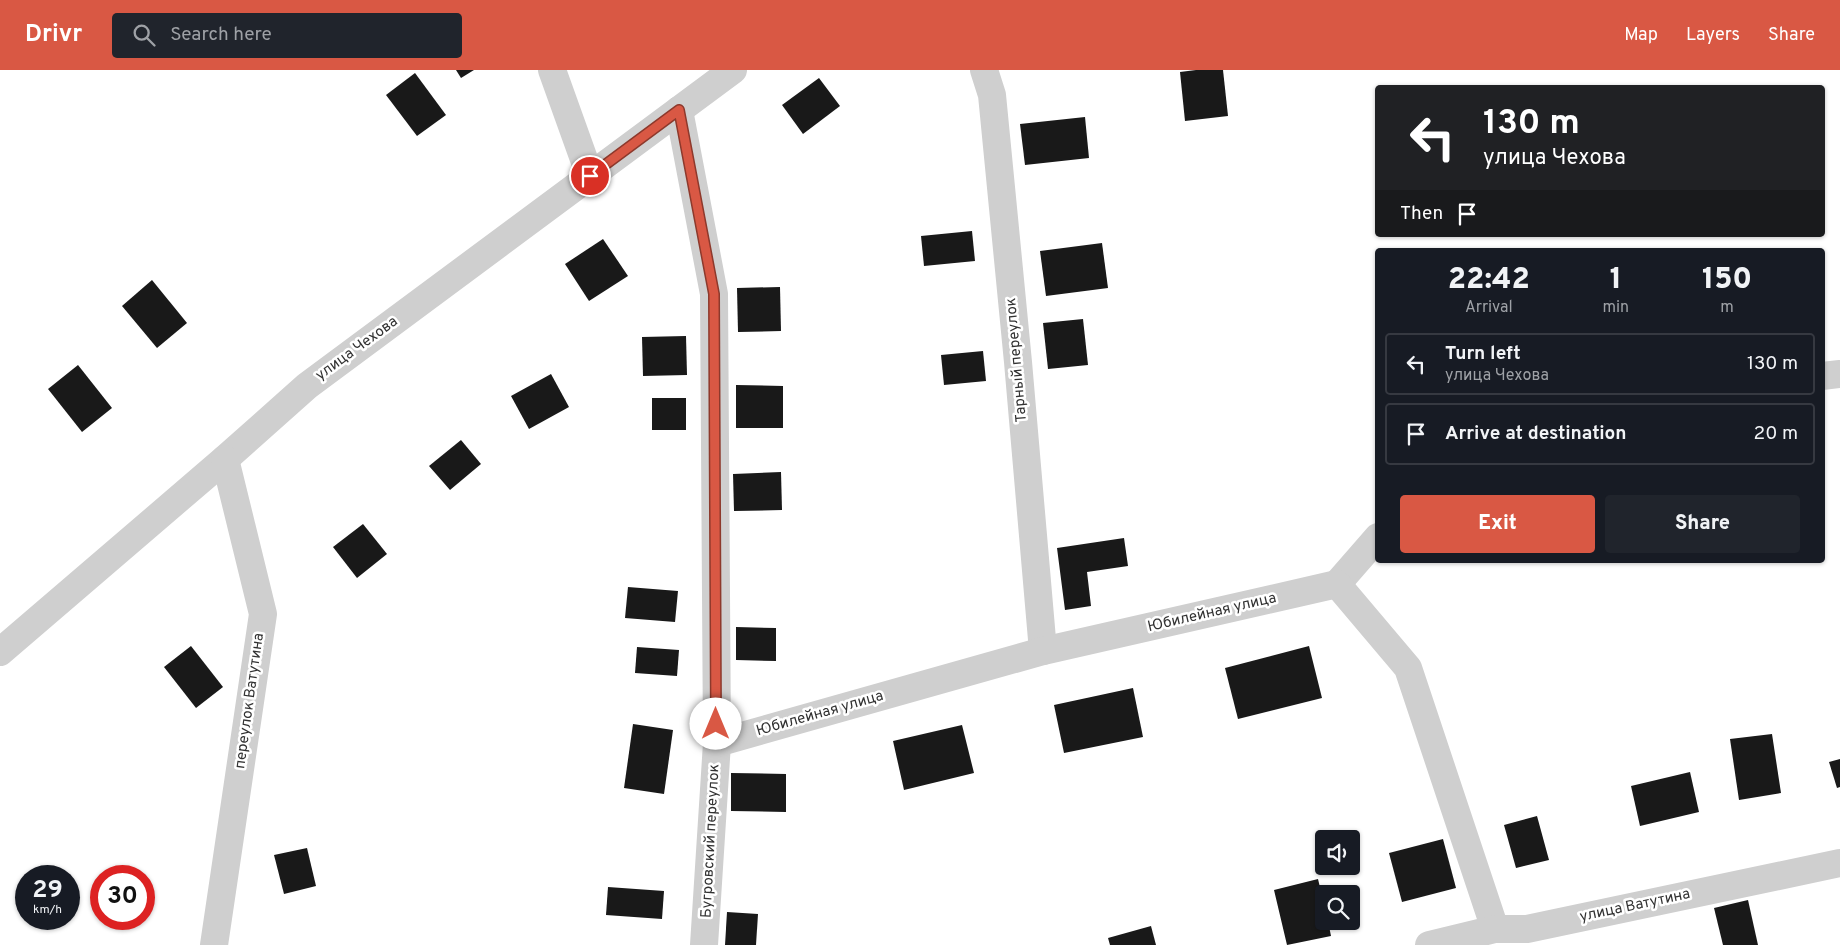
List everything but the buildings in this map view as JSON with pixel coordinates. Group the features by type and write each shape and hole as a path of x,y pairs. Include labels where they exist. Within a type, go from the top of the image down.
{"street":[{"path":"552,70 590,176"},
{"name":"улица Чехова","path":"0,652 225,459 306,386 734,70"},
{"name":"Тарный переулок","path":"984,70 992,95 1018,362 1043,651"},
{"name":"Бугровский переулок","path":"679,110 714,294 716,743 704,945"},
{"path":"1825,376 1840,374"},
{"name":"переулок Ватутина","path":"214,945 263,614 225,459"},
{"path":"1375,540 1337,584 1408,668 1495,929"},
{"name":"Юбилейная улица","path":"716,743 1043,651 1337,584"},
{"name":"улица Ватутина","path":"1429,945 1495,929 1528,937 1840,863"}],"route":[{"path":"590,176 679,110 714,294 716,724"}]}
